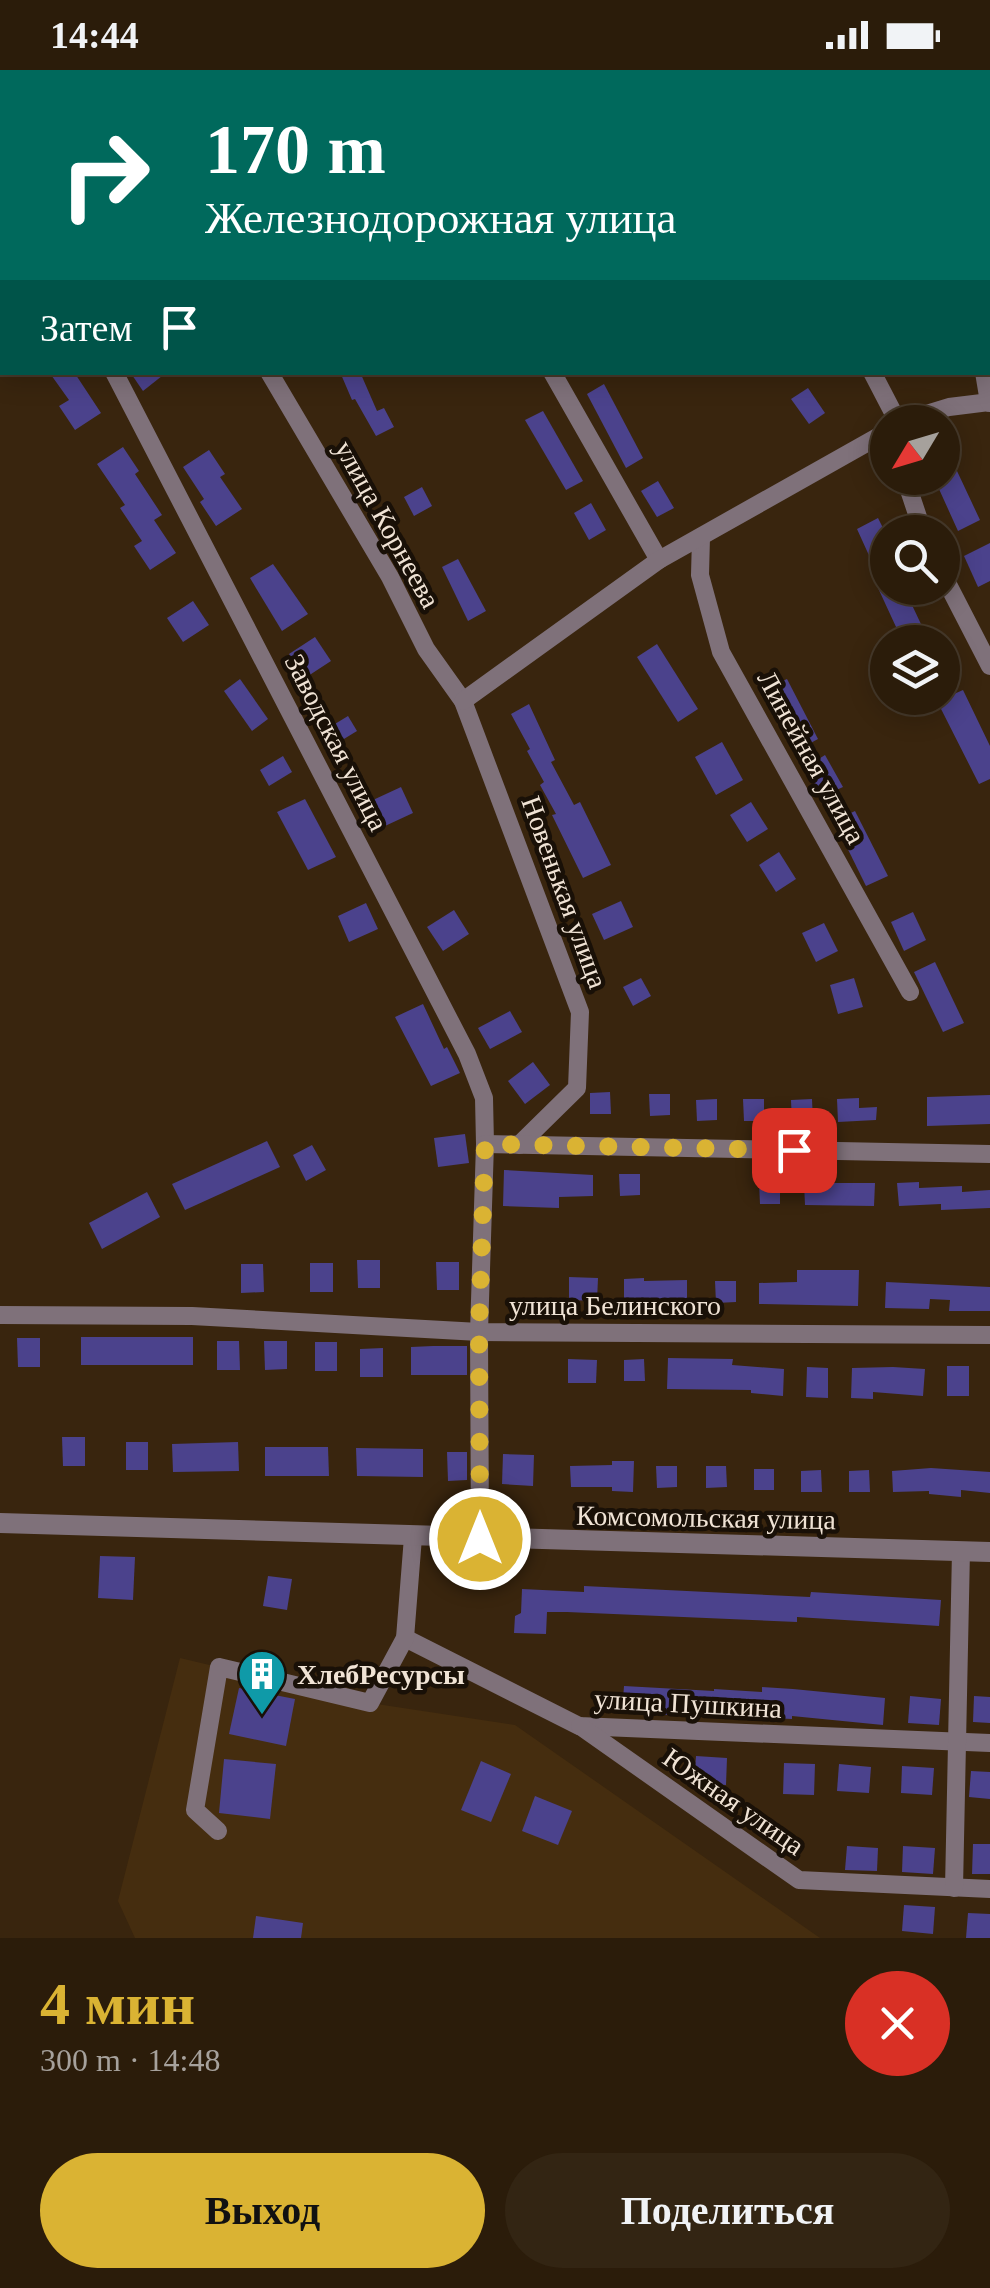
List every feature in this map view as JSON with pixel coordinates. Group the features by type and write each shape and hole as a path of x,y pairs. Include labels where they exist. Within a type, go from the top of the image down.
{"street":[{"name":"Заводская улица","path":"116,375 467,1054 484,1098 480,1539"},
{"name":"улица Корнеева","path":"272,375 390,577 426,650 463,700"},
{"path":"554,375 660,560"},
{"path":"874,375 890,405"},
{"path":"960,406 990,402 986,375"},
{"path":"463,700 660,560 870,441"},
{"name":"Линейная улица","path":"700,537 700,574 722,652 910,992"},
{"path":"959,605 990,666"},
{"name":"Новенькая улица","path":"463,700 580,1012 577,1088 519,1145"},
{"path":"485,1144 990,1154"},
{"name":"улица Белинского","path":"0,1315 192,1316 479,1332 990,1336"},
{"name":"Комсомольская улица","path":"0,1524 990,1552"},
{"path":"218,1831 195,1810 219,1667 370,1703 405,1638 413,1537"},
{"path":"954,1888 961,1551"},
{"name":"улица Пушкина","path":"405,1638 579,1726 990,1743"},
{"name":"Южная улица","path":"579,1726 799,1880 990,1889"}],"shaded area":[{"path":"180,1658 370,1703 515,1725 820,1938 135,1938 118,1901"}],"building":[{"path":"51,375 76,375 101,413 75,430 59,406 69,400"},
{"path":"132,375 163,375 143,391"},
{"path":"341,375 361,375 377,411 384,408 394,427 376,436 355,399 352,400"},
{"path":"604,384 643,458 626,468 587,394"},
{"path":"808,388 825,413 809,424 791,399"},
{"path":"543,411 583,481 566,490 525,420"},
{"path":"123,447 139,471 135,474 162,515 154,520 176,553 150,570 134,546 142,541 120,508 125,505 97,464"},
{"path":"209,450 225,474 220,477 242,509 216,526 183,467"},
{"path":"960,477 980,520 960,530 960,515 951,515 942,495 960,495"},
{"path":"658,481 674,508 657,517 641,491"},
{"path":"422,487 432,506 414,516 404,497"},
{"path":"591,503 606,530 589,540 574,513"},
{"path":"870,522 870,558 857,529"},
{"path":"990,543 990,581 978,587 964,556"},
{"path":"458,559 486,611 468,621 442,567"},
{"path":"273,564 308,614 282,631 250,578"},
{"path":"193,601 209,625 183,642 167,618"},
{"path":"886,605 912,605 921,625 895,625"},
{"path":"315,637 331,661 305,678 289,654"},
{"path":"657,644 698,709 678,722 637,657"},
{"path":"240,679 268,719 252,731 224,691"},
{"path":"787,679 818,739 796,751 765,689"},
{"path":"963,690 990,746 990,779 979,784 944,715 960,715"},
{"path":"529,704 555,760 551,762 574,805 580,802 611,865 583,878 552,815 556,814 540,785 544,782 527,751 530,749 511,714"},
{"path":"348,716 357,731 334,745 325,730"},
{"path":"722,742 743,780 716,795 695,757"},
{"path":"825,755 843,787 821,797 806,767"},
{"path":"283,756 292,772 269,786 260,770"},
{"path":"401,787 413,813 385,826 373,800"},
{"path":"305,799 336,857 308,870 277,812"},
{"path":"751,802 768,829 747,842 730,815"},
{"path":"855,811 888,876 866,886 834,821"},
{"path":"779,852 796,879 776,892 759,865"},
{"path":"621,901 633,927 604,940 592,914"},
{"path":"366,903 378,929 349,942 338,916"},
{"path":"454,910 469,934 443,951 427,927"},
{"path":"913,912 926,940 904,951 891,922"},
{"path":"824,923 838,951 816,962 802,933"},
{"path":"935,962 964,1023 943,1032 914,972"},
{"path":"641,978 651,996 633,1006 623,987"},
{"path":"854,978 863,1007 838,1014 830,985"},
{"path":"423,1004 460,1073 431,1086 395,1017"},
{"path":"510,1011 522,1032 490,1049 478,1028"},
{"path":"533,1062 550,1085 525,1104 508,1081"},
{"path":"610,1092 611,1114 590,1114 590,1093"},
{"path":"649,1094 670,1094 670,1115 650,1116"},
{"path":"990,1095 990,1124 927,1126 927,1097"},
{"path":"859,1098 859,1108 877,1107 876,1120 838,1122 837,1099"},
{"path":"717,1099 717,1120 697,1121 696,1100"},
{"path":"743,1099 764,1099 764,1121 744,1121"},
{"path":"812,1099 813,1122 792,1123 791,1100"},
{"path":"465,1134 469,1163 438,1167 434,1138"},
{"path":"267,1141 280,1167 185,1210 172,1184"},
{"path":"312,1145 326,1170 306,1181 293,1155"},
{"path":"504,1170 593,1175 593,1196 559,1197 559,1208 503,1206"},
{"path":"619,1174 640,1174 640,1195 620,1196"},
{"path":"919,1182 919,1188 962,1186 962,1192 990,1190 990,1208 941,1210 941,1204 899,1206 897,1183"},
{"path":"759,1183 780,1183 780,1204 760,1204"},
{"path":"804,1183 875,1183 874,1206 805,1205"},
{"path":"147,1192 160,1217 102,1249 89,1223"},
{"path":"357,1260 380,1260 380,1288 358,1288"},
{"path":"436,1262 459,1262 459,1290 437,1290"},
{"path":"310,1263 333,1263 333,1292 310,1292"},
{"path":"241,1264 263,1264 264,1292 241,1293"},
{"path":"797,1270 859,1270 858,1306 759,1304 759,1283 797,1282"},
{"path":"569,1277 598,1278 597,1301 569,1300"},
{"path":"624,1279 687,1280 687,1302 624,1300"},
{"path":"715,1281 736,1281 736,1302 716,1303"},
{"path":"886,1282 990,1287 990,1311 949,1311 950,1300 930,1299 929,1309 885,1308"},
{"path":"81,1337 193,1337 193,1365 81,1365"},
{"path":"17,1338 40,1338 40,1367 18,1367"},
{"path":"217,1341 239,1341 240,1370 217,1370"},
{"path":"264,1341 287,1341 287,1369 265,1370"},
{"path":"315,1342 337,1342 337,1371 315,1371"},
{"path":"467,1346 467,1375 411,1375 411,1347"},
{"path":"383,1348 383,1377 360,1377 360,1349"},
{"path":"668,1358 733,1359 732,1365 784,1369 783,1396 751,1390 667,1389"},
{"path":"568,1359 597,1360 596,1383 568,1383"},
{"path":"644,1359 645,1381 624,1381 624,1360"},
{"path":"947,1366 969,1366 969,1396 947,1396"},
{"path":"807,1367 828,1368 828,1398 806,1397"},
{"path":"852,1368 925,1369 923,1396 873,1392 873,1399 851,1398"},
{"path":"62,1437 85,1437 85,1466 63,1466"},
{"path":"126,1442 148,1442 148,1470 126,1470"},
{"path":"238,1442 239,1471 173,1472 172,1444"},
{"path":"265,1447 328,1447 329,1476 265,1476"},
{"path":"356,1448 423,1449 423,1477 357,1476"},
{"path":"447,1452 467,1452 467,1480 448,1481"},
{"path":"503,1454 534,1455 533,1486 502,1484"},
{"path":"612,1461 634,1461 633,1492 612,1491 612,1487 571,1487 570,1466 612,1465"},
{"path":"656,1466 677,1466 677,1487 657,1488"},
{"path":"706,1466 726,1466 727,1487 706,1488"},
{"path":"931,1468 990,1472 990,1493 961,1490 961,1497 929,1491 893,1492 892,1471"},
{"path":"754,1469 774,1469 774,1490 754,1490"},
{"path":"821,1470 822,1492 801,1492 801,1471"},
{"path":"869,1470 870,1492 849,1492 849,1471"},
{"path":"100,1556 135,1557 133,1600 98,1598"},
{"path":"268,1576 292,1579 287,1610 263,1606"},
{"path":"584,1586 941,1600 939,1626 797,1617 797,1622 547,1612 546,1634 514,1633 515,1616 521,1613 522,1589 584,1592"},
{"path":"624,1686 762,1692 762,1687 885,1698 883,1725 792,1716 699,1717 622,1712"},
{"name":"ХлебРесурсы","path":"239,1688 295,1699 286,1746 229,1734"},
{"path":"910,1696 941,1699 939,1725 908,1723"},
{"path":"974,1696 990,1697 990,1723 973,1722"},
{"path":"696,1756 727,1758 726,1785 694,1783"},
{"path":"224,1759 276,1764 270,1819 219,1813"},
{"path":"481,1761 511,1774 491,1822 461,1810"},
{"path":"784,1763 815,1764 814,1795 783,1794"},
{"path":"839,1764 871,1767 869,1793 837,1791"},
{"path":"902,1766 934,1768 932,1795 901,1793"},
{"path":"971,1771 990,1772 990,1799 969,1797"},
{"path":"535,1796 572,1811 558,1845 522,1831"},
{"path":"973,1844 990,1844 990,1874 972,1874"},
{"path":"847,1846 878,1848 877,1871 845,1870"},
{"path":"903,1846 935,1848 933,1874 902,1872"},
{"path":"904,1905 935,1907 933,1934 902,1931"},
{"path":"968,1913 990,1914 990,1938 966,1938"},
{"path":"256,1916 303,1923 301,1938 253,1938"}],"place":[{"name":"ХлебРесурсы","path":"262,1716"}],"route":[{"path":"480,1539 479,1332 485,1144 794,1150"}]}
